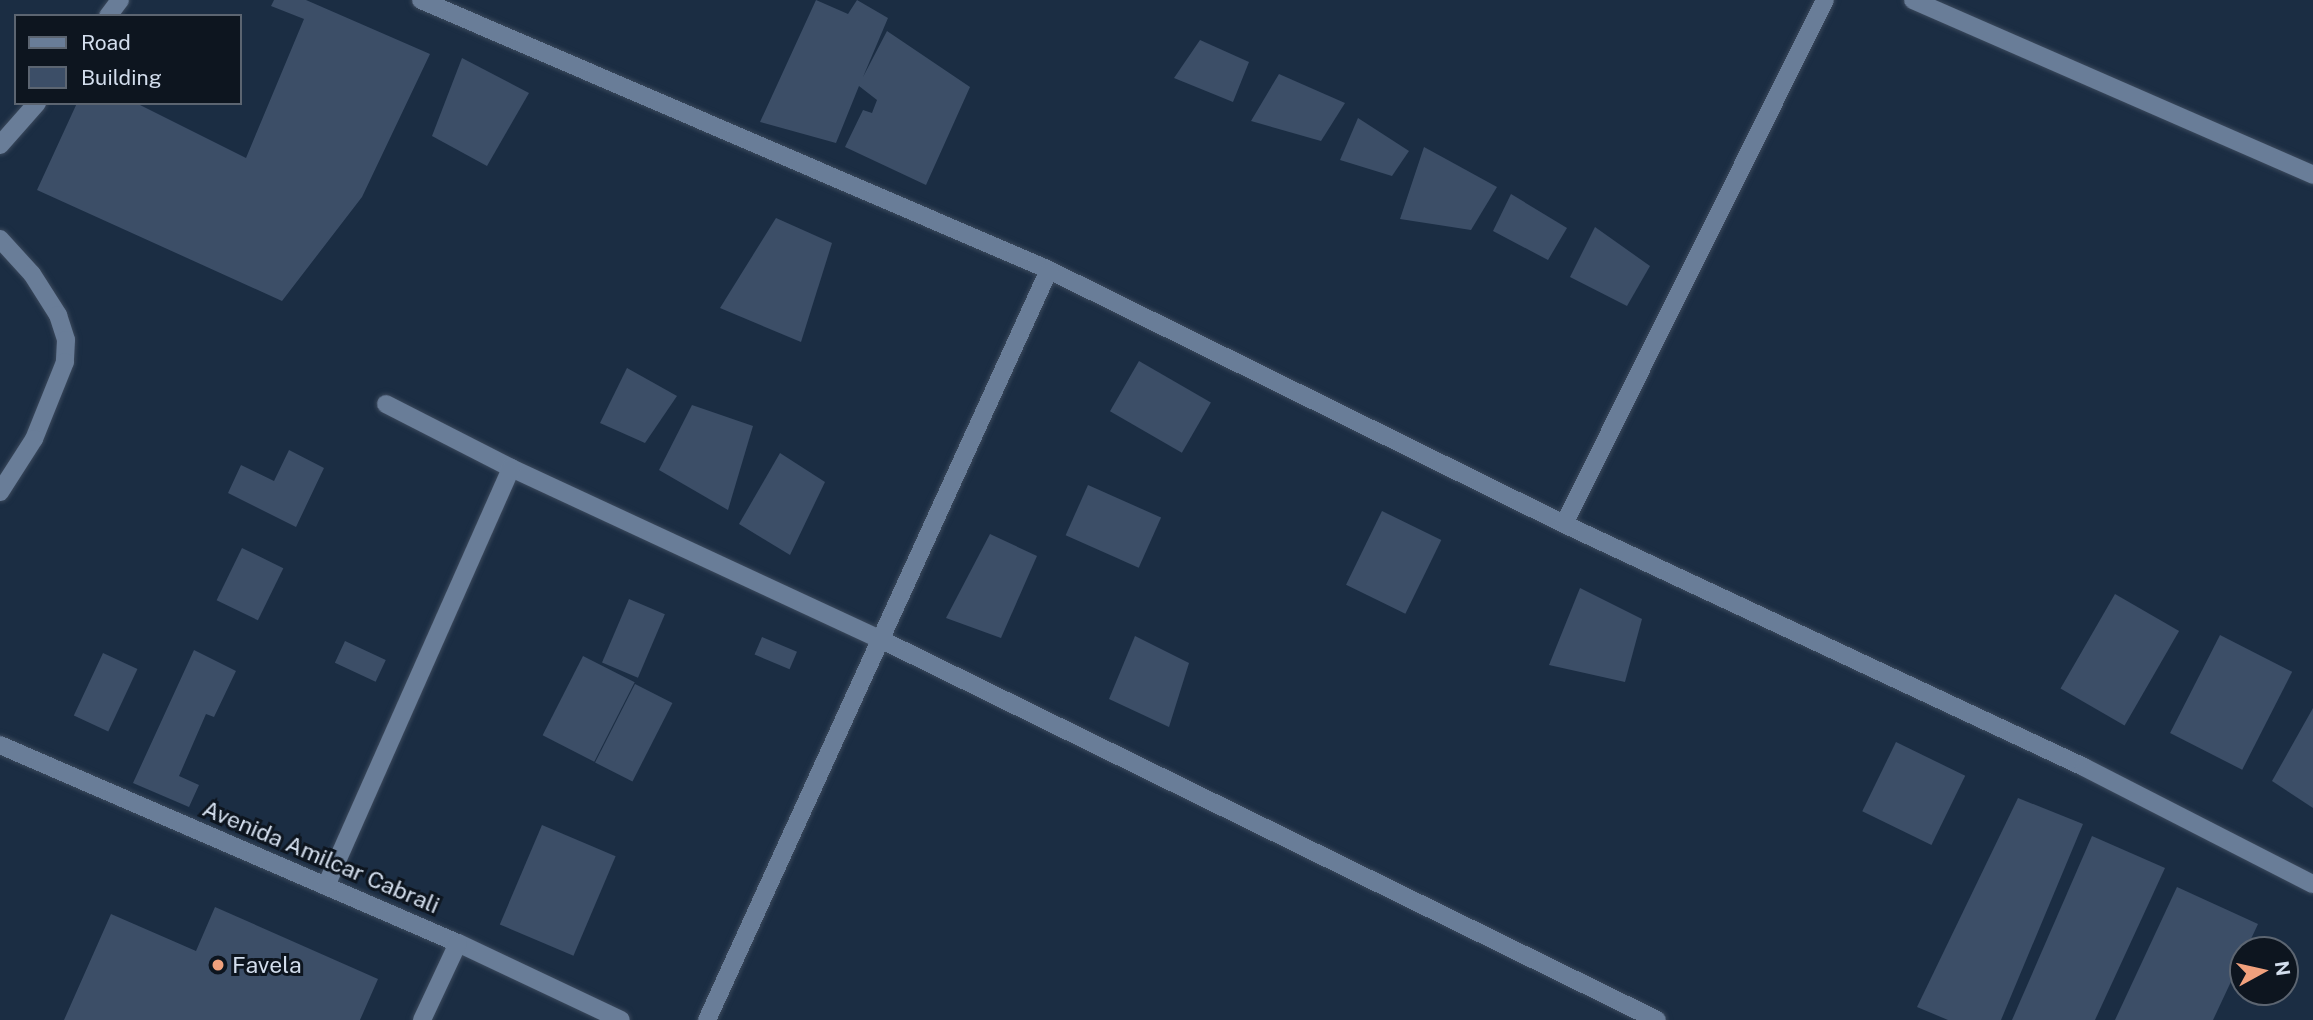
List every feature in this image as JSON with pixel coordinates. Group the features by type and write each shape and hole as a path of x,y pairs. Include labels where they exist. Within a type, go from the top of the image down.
{"street":[{"path":"421,0 1049,270 1564,524 2072,761 2313,884"},
{"path":"1564,524 1825,0"},
{"path":"1913,0 2313,174"},
{"path":"0,145 35,105"},
{"path":"0,239 33,275 58,315 66,340 65,362 34,439 0,492"},
{"path":"707,1020 1049,270"},
{"path":"386,404 511,468 882,640 1657,1020"},
{"path":"326,886 511,468"},
{"name":"Avenida Amilcar Cabrali","path":"0,745 458,943 621,1020"},
{"path":"422,1020 458,943"}],"building":[{"path":"274,0 306,0 430,54 362,197 282,301 37,190 76,105 140,105 246,158 304,19 271,6"},
{"path":"816,0 848,14 857,0 888,18 863,77 887,31 970,87 926,185 845,147 863,110 872,113 877,100 859,86 836,143 760,122"},
{"path":"1200,40 1249,62 1233,102 1174,78"},
{"path":"462,58 529,93 487,166 432,136"},
{"path":"1279,74 1345,103 1321,141 1251,121"},
{"path":"1358,118 1409,151 1392,176 1340,160"},
{"path":"1424,147 1497,187 1471,230 1400,219"},
{"path":"1511,194 1567,228 1548,260 1493,231"},
{"path":"776,218 832,243 801,342 720,308"},
{"path":"1595,227 1650,266 1627,306 1570,277"},
{"path":"1139,361 1211,402 1182,453 1110,411"},
{"path":"627,368 677,396 645,443 600,423"},
{"path":"692,405 753,426 728,510 659,470"},
{"path":"289,450 324,468 296,527 228,493 241,465 274,481"},
{"path":"780,453 825,482 790,555 739,524"},
{"path":"1088,485 1161,518 1139,568 1066,535"},
{"path":"1382,511 1441,540 1405,614 1346,585"},
{"path":"990,534 1037,556 1001,638 946,618"},
{"path":"242,548 283,568 258,620 217,600"},
{"path":"1580,588 1642,619 1625,682 1549,665"},
{"path":"2115,594 2179,631 2125,725 2060,688"},
{"path":"629,599 665,614 638,678 602,663"},
{"path":"2220,635 2292,672 2242,770 2170,733"},
{"path":"1135,636 1189,663 1169,727 1109,699"},
{"path":"762,637 797,652 790,669 755,654"},
{"path":"345,641 386,660 376,682 335,663"},
{"path":"194,650 236,671 214,717 206,714 179,776 199,785 189,807 133,783"},
{"path":"103,653 137,669 108,732 74,716"},
{"path":"583,656 635,682 594,762 543,735"},
{"path":"635,684 672,703 632,781 595,762"},
{"path":"2313,708 2313,808 2272,781"},
{"path":"1896,742 1965,776 1931,845 1862,811"},
{"path":"2018,798 2083,824 2001,1020 1948,1020 1917,1007"},
{"path":"542,825 616,856 573,956 500,924"},
{"path":"2092,836 2165,868 2095,1020 2012,1020"},
{"path":"2177,887 2258,924 2252,936 2229,936 2229,986 2213,1020 2115,1020"},
{"name":"Favela","path":"215,907 378,979 360,1020 64,1020 111,914 196,951"}],"place":[{"name":"Favela","path":"218,965"}]}
